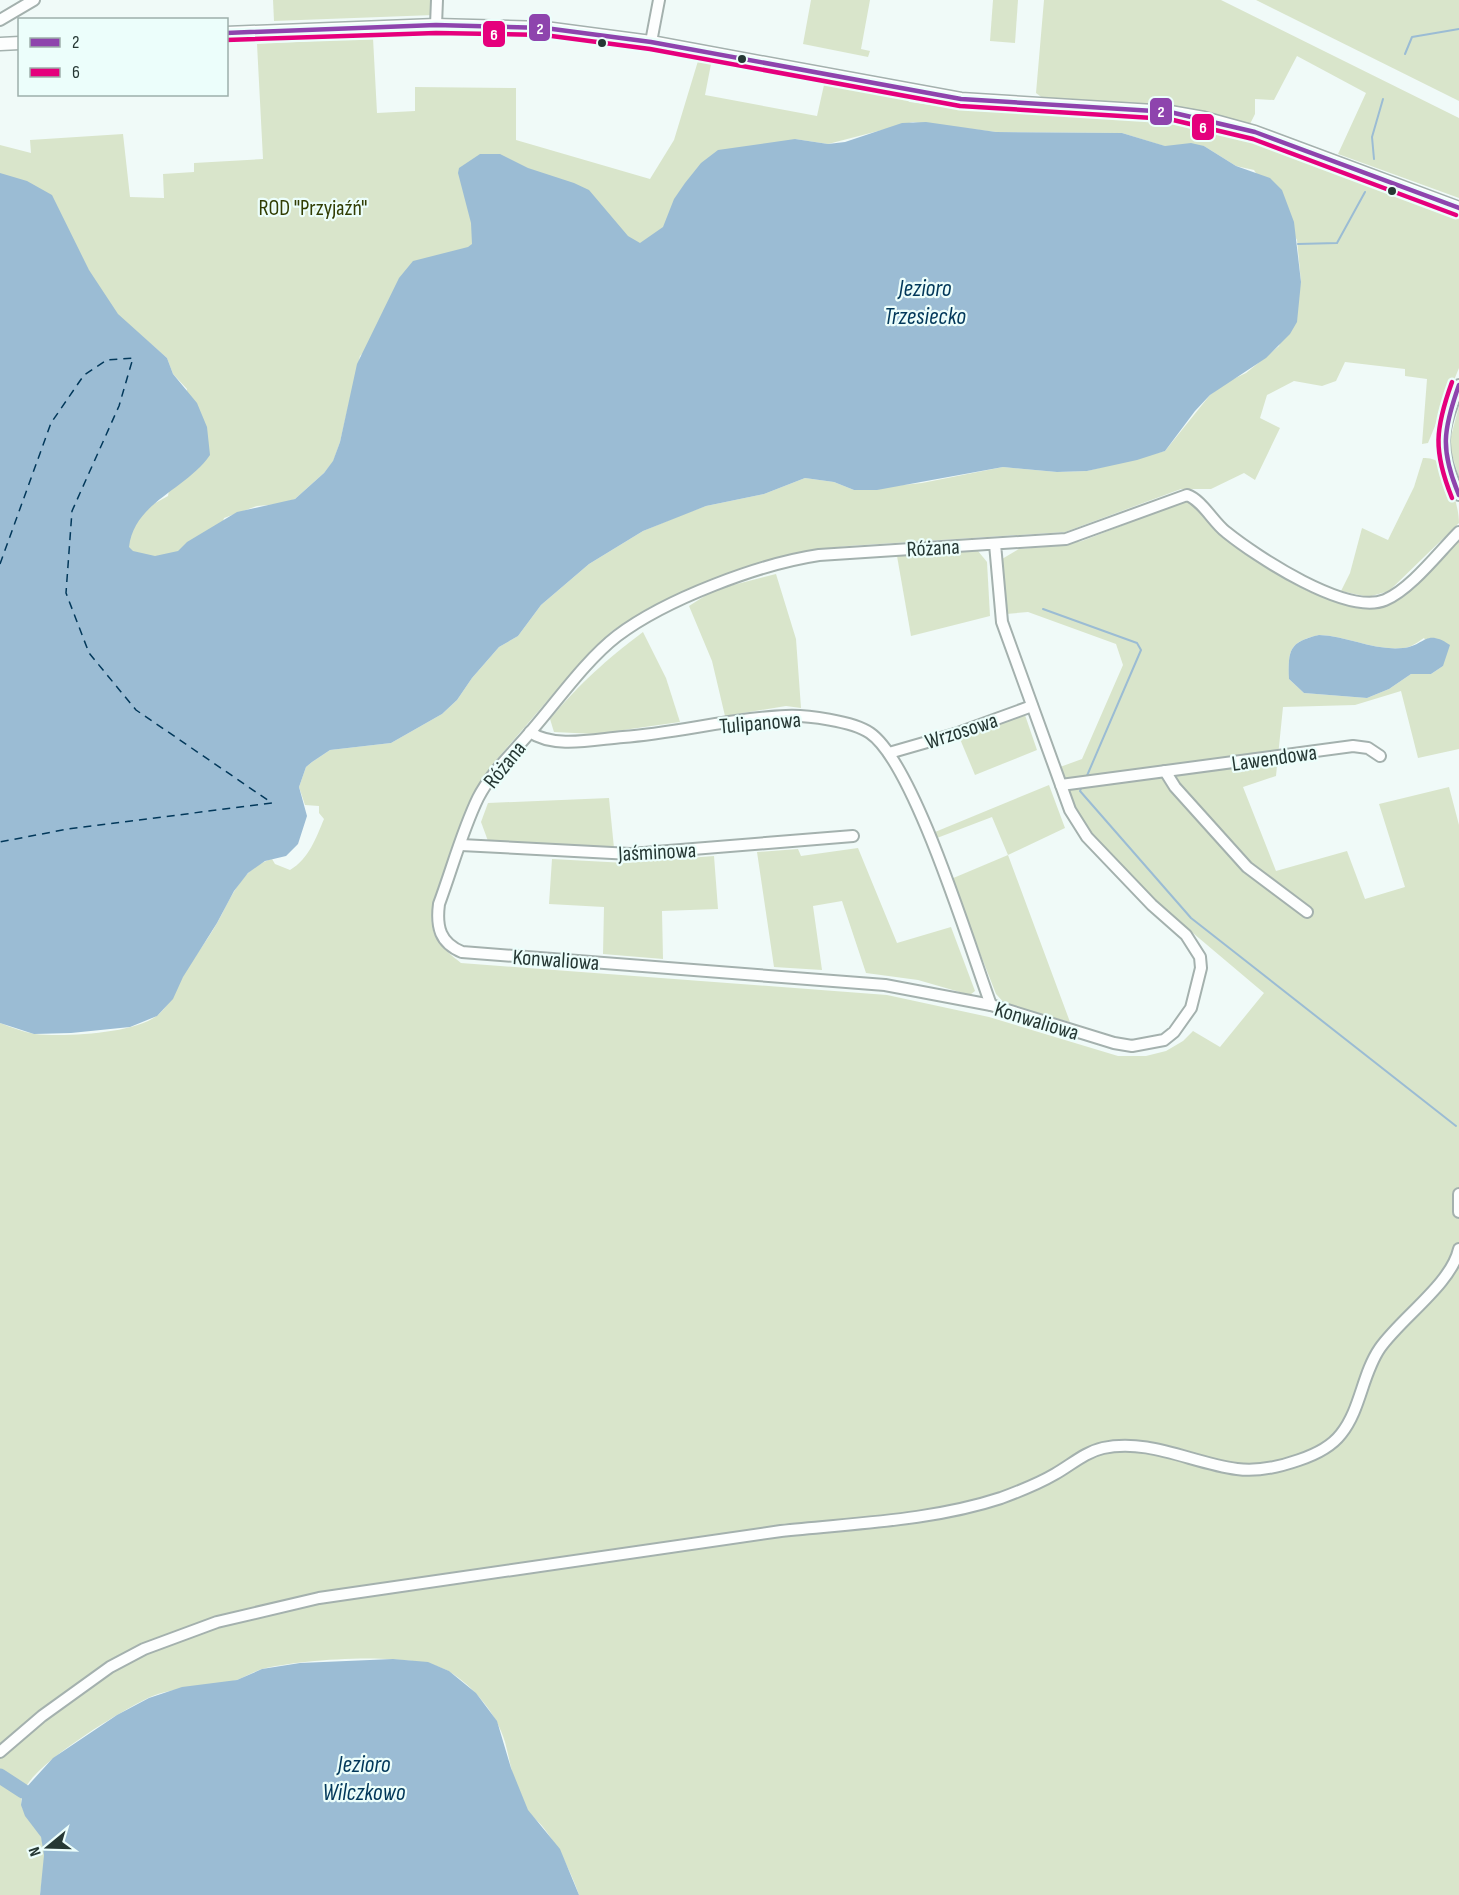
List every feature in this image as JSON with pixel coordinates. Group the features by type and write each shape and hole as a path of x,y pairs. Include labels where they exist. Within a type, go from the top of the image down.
{"street":[{"path":"0,20 34,0"},
{"path":"436,25 437,0"},
{"path":"651,42 659,0"},
{"path":"228,33 436,25 536,28 651,42 952,98 1184,114 1238,127 1459,208"},
{"path":"0,44 18,43"},
{"path":"1459,385 1442,444 1445,462 1459,495"},
{"name":"Różana","path":"461,845 479,797 497,769 616,636 653,613 730,580 819,555 1074,537 1187,495 1196,499 1225,532 1270,564 1343,598 1368,604 1383,601 1397,593 1459,532"},
{"name":"Konwaliowa","path":"461,845 439,904 437,919 441,936 452,948 462,952 874,984 991,1005 1114,1043 1152,1044 1174,1032 1191,1008 1197,990 1201,968 1195,946 1087,837 1078,825 1061,785 1000,617 995,544"},
{"name":"Wrzosowa","path":"889,753 955,734 1032,706"},
{"name":"Tulipanowa","path":"530,732 546,740 572,740 654,734 768,717 804,717 857,727 874,736 889,753 924,823 991,1005"},
{"name":"Lawendowa","path":"1061,785 1353,746 1368,748 1380,756"},
{"path":"1165,771 1175,787 1247,867 1306,912"},
{"name":"Jaśminowa","path":"461,845 631,854 853,836"},
{"path":"1459,1194 1459,1212"},
{"path":"0,1752 77,1689 144,1648 216,1622 319,1598 781,1531 871,1523 970,1506 1020,1491 1089,1453 1113,1446 1140,1447 1238,1469 1274,1467 1306,1458 1332,1444 1341,1435 1349,1423 1379,1348 1452,1268 1459,1249"}],"green space":[{"path":"273,0 435,0 434,15 274,21"},
{"path":"811,0 870,0 861,49 870,51 868,57 803,44"},
{"path":"993,0 1018,0 1015,43 990,41"},
{"path":"1044,0 1221,0 1459,118 1459,198 1338,154 1366,93 1297,56 1274,100 1255,99 1255,114 1250,124 1171,105 1044,99 1036,93"},
{"path":"1256,0 1459,0 1459,101"},
{"name":"ROD \"Przyjaźń\"","path":"373,38 377,113 415,111 415,87 516,88 516,140 650,179 674,140 698,61 711,64 705,95 817,116 824,85 837,85 901,97 910,102 964,110 1129,116 1242,135 1339,172 1338,175 1343,177 1345,174 1459,218 1459,368 1428,443 1422,444 1427,379 1405,376 1405,369 1345,362 1336,381 1322,386 1294,381 1267,395 1260,418 1280,428 1255,480 1244,473 1211,489 1181,489 1065,532 848,546 805,551 727,574 650,607 612,631 566,679 492,765 473,794 433,903 432,923 433,931 440,944 461,963 887,995 989,1017 1118,1056 1146,1056 1166,1051 1183,1041 1193,1031 1220,1047 1264,993 1155,901 1091,833 1075,807 1060,767 1082,759 1123,665 1116,644 1028,612 1006,614 1002,559 1019,549 1057,546 1082,541 1186,501 1195,507 1222,537 1277,575 1325,598 1348,606 1369,609 1387,606 1407,594 1459,541 1459,749 1418,758 1401,691 1355,705 1283,707 1276,776 1243,787 1276,871 1347,851 1365,899 1405,887 1379,804 1449,787 1459,825 1459,1895 579,1895 556,1846 523,1803 501,1732 484,1702 476,1693 450,1672 434,1665 412,1661 358,1658 280,1665 262,1669 226,1683 159,1694 99,1726 42,1768 23,1793 22,1806 38,1831 43,1844 44,1866 40,1895 0,1895 0,1023 35,1034 100,1033 134,1026 149,1021 159,1014 170,1000 241,881 255,867 272,859 275,864 290,870 311,848 324,819 319,813 319,806 305,805 299,787 306,767 330,750 391,743 442,714 457,700 472,678 499,647 518,636 541,605 589,564 643,531 706,506 764,494 805,478 834,482 854,490 922,483 1003,467 1057,472 1087,471 1165,451 1210,395 1227,382 1246,373 1279,346 1301,282 1297,240 1254,170 1236,166 1204,146 1164,146 1122,133 996,132 913,122 828,144 795,139 670,252 494,227 360,356 340,442 333,462 324,473 295,499 280,504 257,506 224,518 220,531 154,565 92,538 168,496 187,389 173,374 167,358 136,331 129,330 0,196 0,145 31,153 30,140 123,134 130,197 164,198 163,174 194,172 194,163 263,159 257,44","holes":["1319,635 1392,648 1408,647 1424,638 1443,666 1431,674 1411,674 1389,689 1367,698 1304,693 1289,679 1292,649 1296,644 1309,638"]},
{"path":"1459,406 1459,478 1449,444"},
{"path":"1423,458 1437,461 1444,470 1453,493 1459,523 1389,591 1368,597 1341,591 1350,573 1362,528 1388,540 1414,487"},
{"path":"978,551 987,562 990,616 911,636 897,556"},
{"path":"776,574 796,639 801,708 786,706 725,716 712,661 689,606 714,590"},
{"path":"643,632 666,678 680,722 595,734 554,732 550,719 561,706 594,672"},
{"path":"1025,715 1037,750 975,775 960,739"},
{"path":"1049,785 1065,828 1008,855 992,817 937,838 935,832"},
{"path":"609,798 614,848 488,841 481,822 488,803"},
{"path":"858,848 897,943 951,927 975,991 970,995 918,980 866,973 842,901 813,906 822,970 774,967 757,852 798,849 801,856"},
{"path":"1008,855 1070,1022 1006,1005 996,994 951,879"},
{"path":"714,856 718,909 662,911 663,959 603,954 604,907 549,904 552,859 626,863"}],"water":[{"name":"Jezioro Trzesiecko","path":"926,122 996,132 1122,133 1165,146 1191,143 1204,146 1236,166 1270,178 1282,190 1294,222 1301,282 1297,322 1290,334 1266,358 1210,395 1165,451 1137,460 1087,471 1057,472 1003,467 877,490 854,490 834,482 805,478 764,494 706,506 643,531 589,564 541,605 518,636 499,647 472,678 457,700 442,714 391,743 330,750 306,767 299,787 307,816 298,844 286,856 265,861 248,873 234,891 183,977 173,999 157,1016 130,1027 71,1033 34,1034 0,1023 0,173 27,181 52,195 89,270 118,314 167,358 173,374 197,403 207,427 210,455 188,478 150,507 133,532 129,547 133,551 155,556 178,551 187,542 237,512 295,499 324,473 333,461 340,442 357,364 399,278 413,261 472,244 471,223 458,173 459,168 480,154 500,154 528,168 589,190 628,236 640,243 663,227 674,199 685,183 701,163 718,150 795,139 828,144 845,142 902,123"},
{"path":"1319,635 1392,648 1410,647 1430,638 1442,640 1450,645 1443,666 1431,674 1411,674 1389,689 1367,698 1304,693 1289,679 1290,654 1296,644"},
{"name":"Jezioro Wilczkowo","path":"393,1659 428,1662 449,1671 476,1693 497,1721 511,1768 528,1810 560,1849 579,1895 40,1895 44,1855 41,1837 25,1816 21,1805 23,1791 53,1758 117,1715 149,1698 182,1687 237,1680 262,1669 300,1663"}],"waterway":[{"path":"1405,54 1412,37 1459,29"},
{"path":"1374,159 1372,137 1383,99"},
{"path":"1298,244 1337,243 1365,192"},
{"path":"1043,609 1137,643 1141,650 1086,778"},
{"path":"1082,786 1080,791 1191,918 1456,1126"},
{"path":"0,1776 23,1791"}],"ferry route":[{"path":"0,564 51,423 84,375 107,360 133,358 119,406 72,511 66,593 89,653 136,710 272,803 68,829 0,842"}],"transit line":[{"name":"2","path":"228,33 436,25 545,28 651,42 961,99 1170,112 1255,132 1459,208"},
{"name":"6","path":"228,40 436,33 544,35 650,49 960,106 1169,119 1253,139 1456,215"},
{"name":"6","path":"1452,382 1442,413 1438,440 1442,467 1452,498"},
{"name":"2","path":"1459,385 1450,415 1446,440 1449,465 1459,495"}]}
